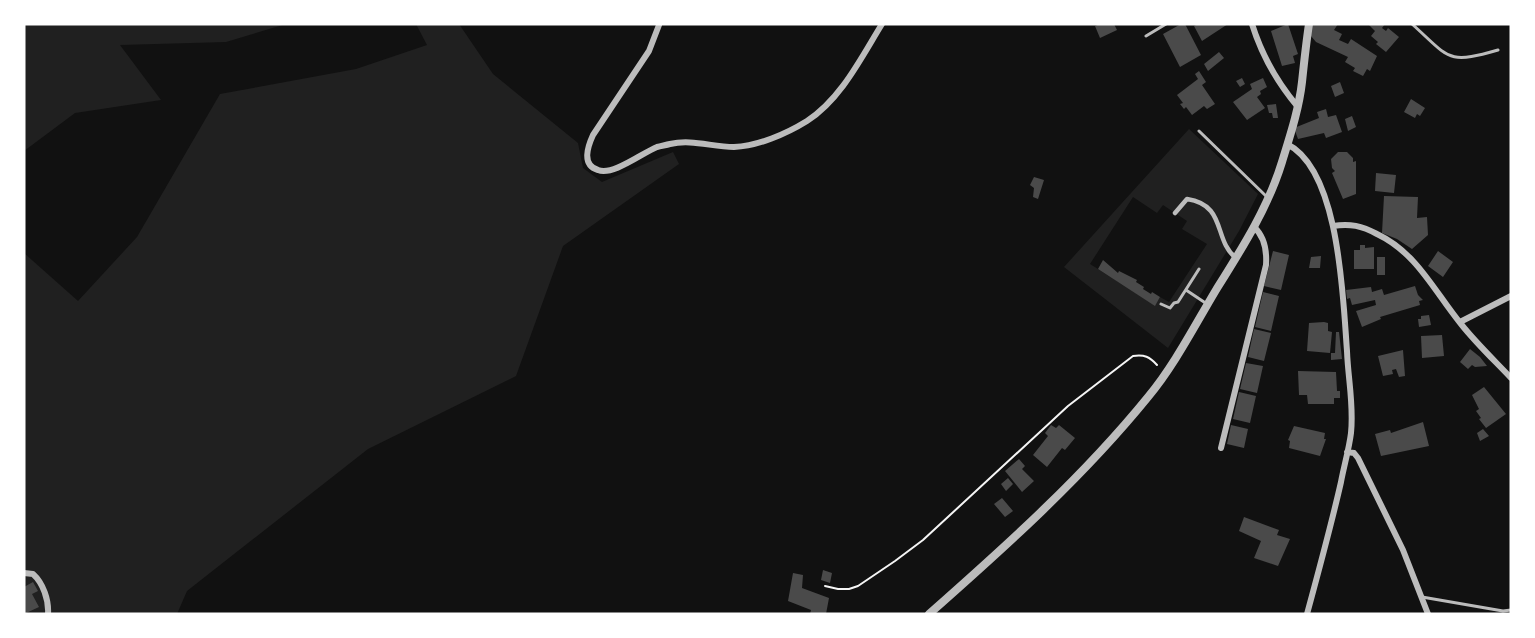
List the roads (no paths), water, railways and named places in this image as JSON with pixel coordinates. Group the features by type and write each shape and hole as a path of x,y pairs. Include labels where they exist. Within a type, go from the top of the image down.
{"street":[{"path":"659,25 650,51 593,135 587,148 587,159 592,168 600,171 613,169 657,147 678,142 735,147 786,133 808,121 845,84 882,24"},
{"path":"1252,24 1260,48 1272,72 1298,107"},
{"path":"929,614 1050,503 1108,443 1165,374 1236,258 1268,199 1282,162 1298,107 1309,24"},
{"path":"1287,144 1297,149 1313,173 1334,226 1351,393 1351,426 1347,452 1307,614"},
{"path":"1175,213 1187,199 1202,202 1216,220 1229,251 1236,258"},
{"path":"1334,226 1347,223 1354,225 1374,232 1400,247 1432,283 1460,322 1511,378"},
{"path":"1221,448 1266,265 1265,244 1254,227"},
{"path":"1460,322 1511,296"},
{"path":"1347,452 1354,453 1358,458 1403,550 1428,614"},
{"path":"24,573 33,574 40,582 48,601 48,614"}],"lane":[{"path":"1146,36 1166,24"},
{"path":"1412,24 1447,55 1459,59 1498,50"},
{"path":"1199,131 1268,199"},
{"path":"1161,304 1170,308 1178,302 1199,269"},
{"path":"1186,290 1208,304"},
{"path":"1422,597 1511,610"}]}
